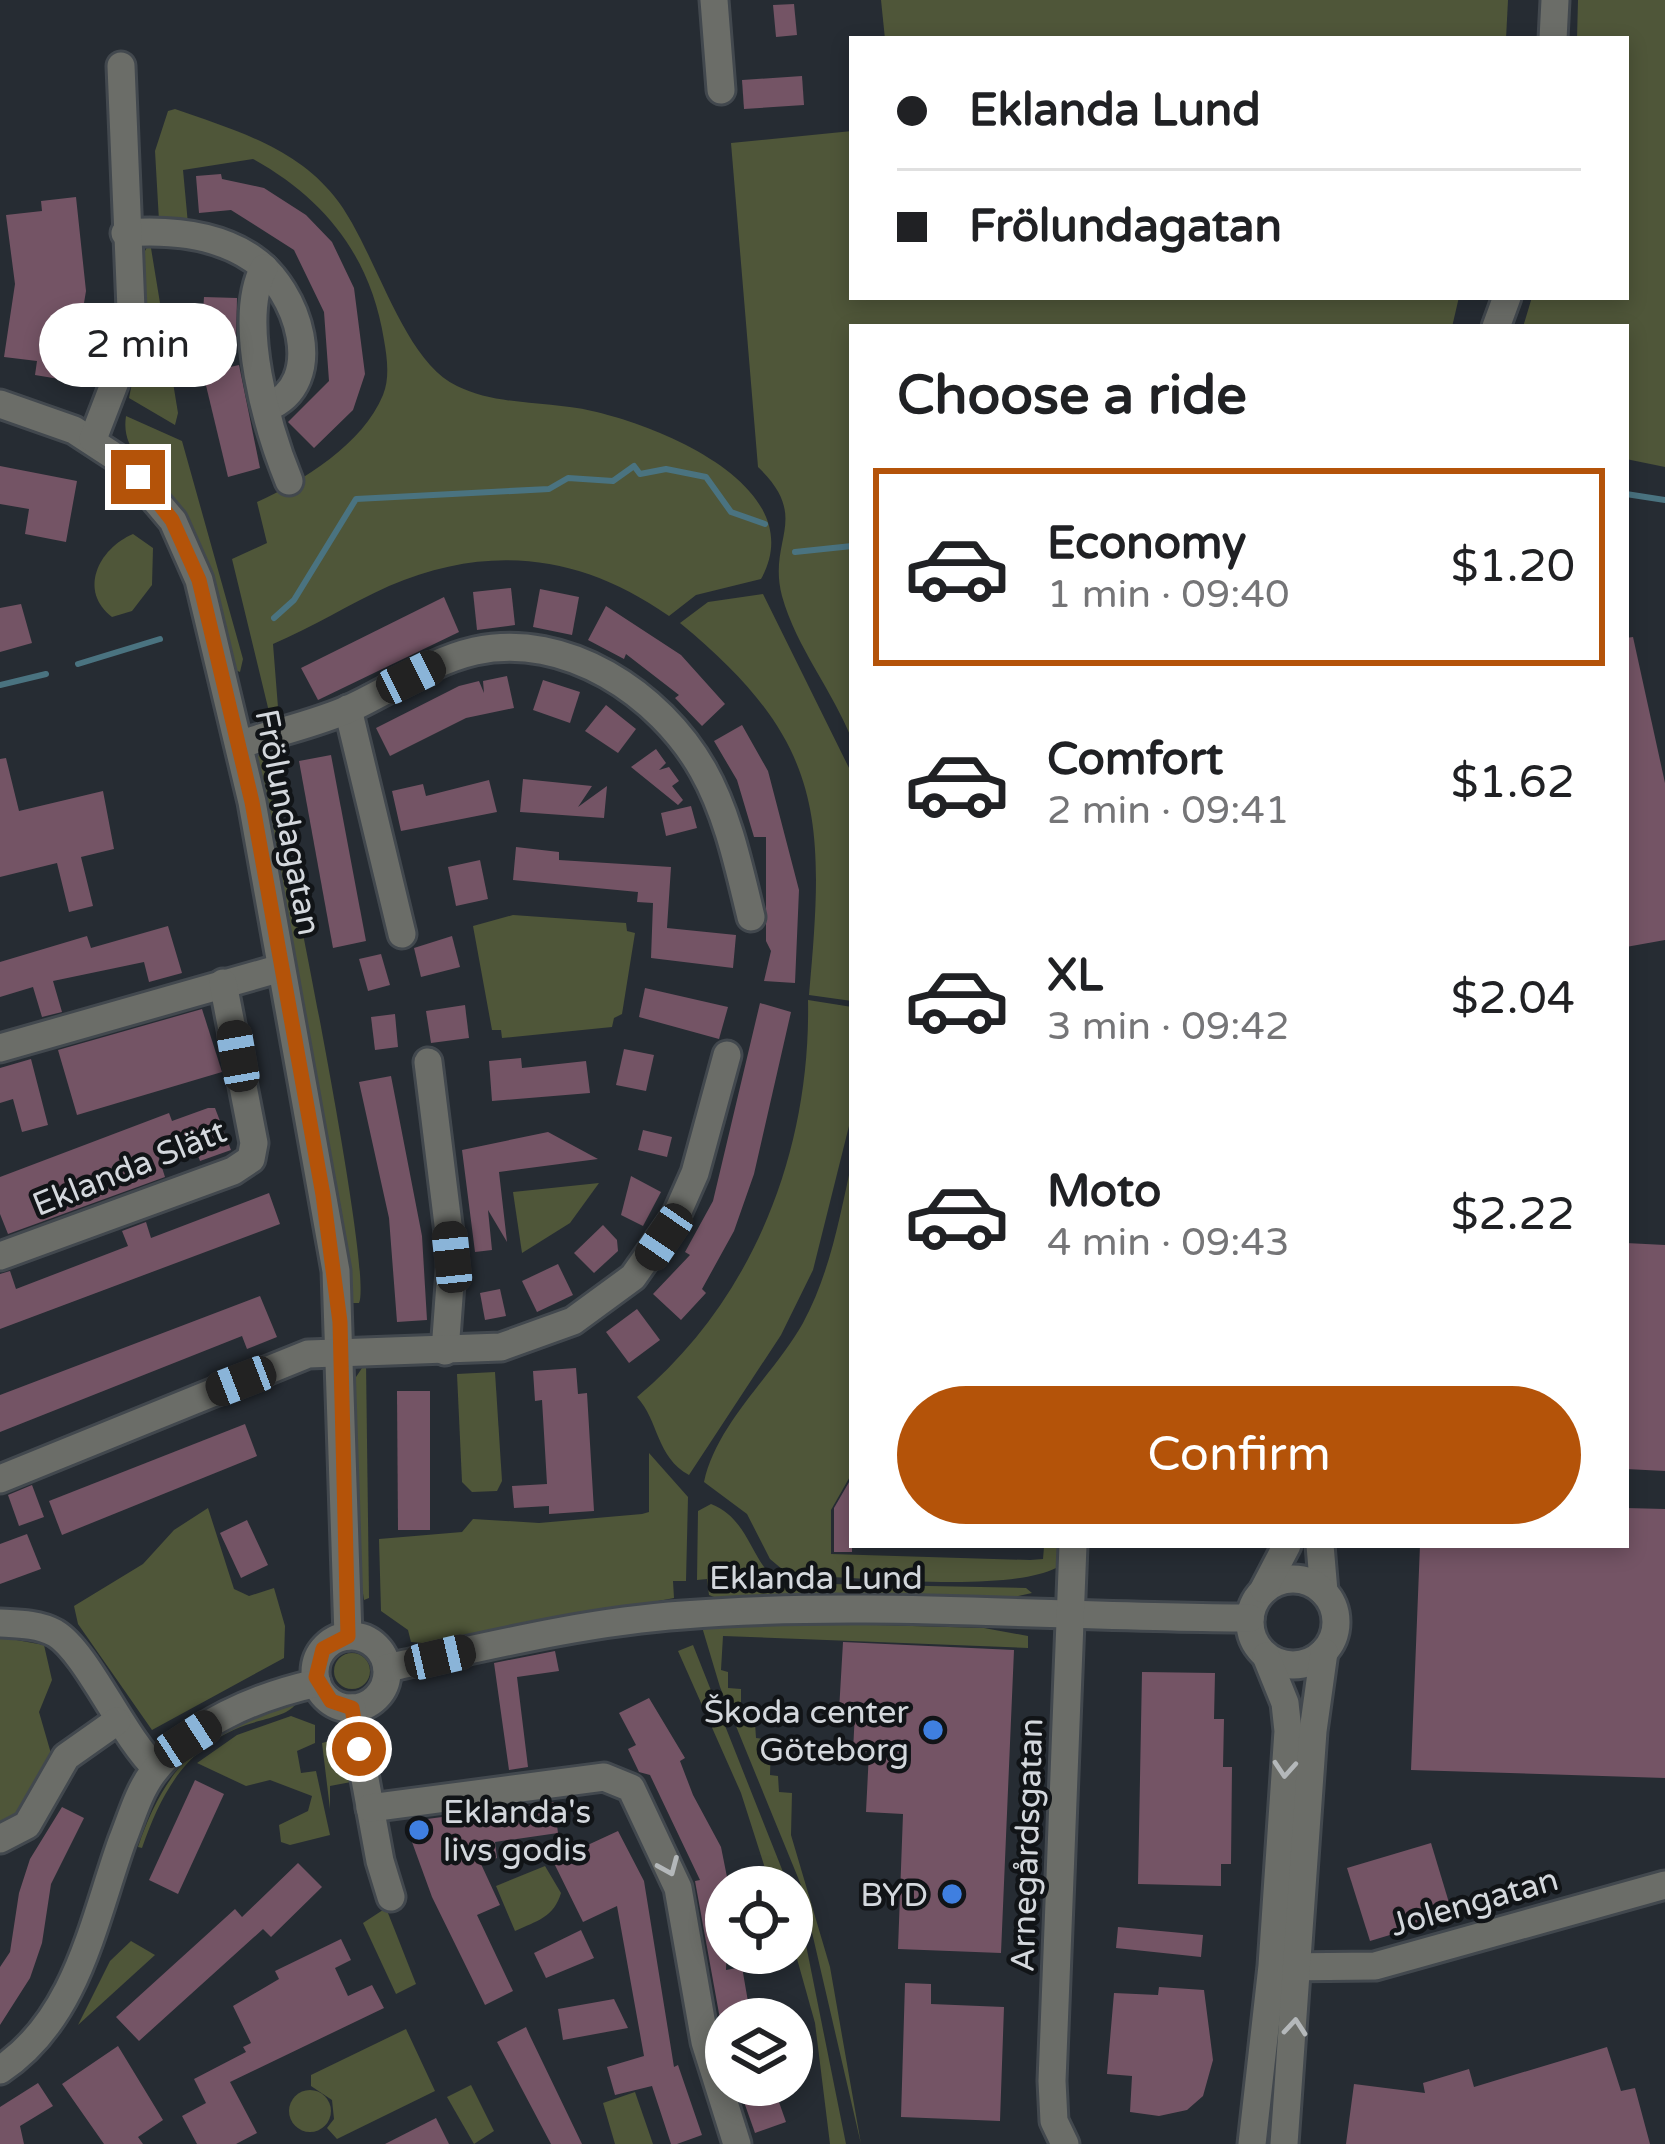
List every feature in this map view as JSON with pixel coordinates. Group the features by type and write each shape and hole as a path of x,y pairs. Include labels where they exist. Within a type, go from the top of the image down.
{"street":[{"path":"714,0 721,90"},
{"path":"1553,36 1555,0"},
{"path":"0,404 92,439 128,338 121,66"},
{"path":"125,233 188,235 228,247 264,268 287,296 300,346 292,388 266,408"},
{"path":"264,268 256,344 266,408 289,481"},
{"name":"Frölundagatan","path":"92,439 147,487 187,547 238,746 333,1255 341,1350 348,1636"},
{"path":"238,746 348,709 472,651 524,648 584,663 660,714 690,749 714,793 752,917"},
{"path":"348,709 402,934"},
{"path":"0,1048 281,968"},
{"name":"Eklanda Slätt","path":"0,1256 233,1171 251,1159 254,1143 223,983"},
{"path":"0,1478 308,1354 445,1351 526,1340 574,1321 633,1277 686,1196 727,1055"},
{"path":"428,1062 452,1257 445,1351"},
{"name":"Arnegårdsgatan","path":"1065,2144 1054,2120 1052,2081 1073,1548"},
{"path":"1284,2144 1288,1731 1285,1703 1266,1656 1251,1635 1250,1618 1285,1548"},
{"path":"1252,2144 1286,1967 1324,1652 1336,1622 1324,1592 1320,1548"},
{"path":"1264,1589 1294,1578 1324,1592"},
{"name":"Eklanda Lund","path":"387,1668 531,1636 682,1615 874,1611 1250,1618"},
{"path":"0,1623 35,1625 58,1634 117,1721 156,1768"},
{"path":"348,1636 376,1646 387,1668 380,1693 352,1708 331,1701 317,1683 316,1665 323,1649 348,1636"},
{"path":"1266,1656 1296,1665 1324,1652"},
{"path":"0,2070 32,2045 69,1989 134,1809 156,1768 188,1739 227,1715 317,1683"},
{"path":"352,1708 392,1897"},
{"path":"0,1839 27,1825 66,1757 117,1721"},
{"path":"370,1808 604,1777 631,1788 674,1876 705,2042 736,2144"},
{"name":"Jolengatan","path":"1286,1967 1375,1966 1665,1885"}],"green space":[{"path":"881,0 1508,0 1506,36 885,36"},
{"path":"1578,0 1665,0 1665,467 1629,460 1629,324 1524,324 1531,300 1629,300 1629,36 1577,36"},
{"path":"175,109 282,152 318,179 349,217 420,352 457,386 489,397 621,419 689,446 721,466 748,489 766,516 771,546 761,579 696,595 669,616 636,595 568,568 498,560 426,572 273,644 279,720 271,720 232,559 267,543 257,502 330,459 374,413 387,382 385,347 368,282 341,233 302,192 253,159 183,170 188,224 159,221 155,151 168,111"},
{"path":"849,131 849,300 1458,300 1453,324 849,324 849,734 796,633 782,596 779,576 785,516 774,485 758,467 731,143"},
{"path":"150,242 178,413 175,425 129,398 145,319 141,258"},
{"path":"126,416 182,441 243,659 240,672 233,669 220,599 203,552 179,507 131,447"},
{"path":"133,534 153,548 152,585 132,611 112,617 96,595 97,571 110,550"},
{"path":"763,594 849,768 849,1001 809,995 816,879 805,787 789,746 764,706 680,623 708,602"},
{"path":"265,747 340,1131 360,1273 359,1303 348,1303 342,1214 263,799 257,756"},
{"path":"513,915 626,923 627,931 635,933 622,1014 614,1018 612,1027 502,1038 501,1030 492,1030 473,926"},
{"path":"808,1000 849,1007 849,1126 813,1270 781,1335 689,1475 670,1459 637,1397 678,1358 743,1269 786,1166 806,1056"},
{"path":"849,1174 849,1478 831,1510 831,1554 1030,1560 1043,1559 1044,1548 1060,1548 1056,1568 1032,1576 965,1582 789,1575 770,1559 747,1514 704,1482 721,1439 803,1323 833,1244"},
{"path":"599,1183 570,1223 522,1253 513,1192"},
{"path":"366,1362 369,1598 364,1600 356,1548 354,1380"},
{"path":"495,1372 502,1481 497,1491 472,1492 462,1482 457,1374"},
{"path":"649,1453 688,1497 686,1581 673,1581 674,1598 433,1644 411,1642 408,1630 381,1611 379,1539 462,1532 473,1519 539,1523 649,1512"},
{"path":"711,1504 734,1519 778,1583 1026,1588 1032,1593 999,1600 714,1597 709,1595 707,1579 697,1580 698,1511"},
{"path":"208,1508 234,1589 249,1596 274,1588 285,1626 284,1658 152,1730 78,1624 74,1606 143,1564 174,1530"},
{"path":"770,1622 984,1628 1028,1636 1028,1648 723,1636 721,1670 728,1672 728,1688 741,1689 741,1721 755,1723 756,1738 771,1740 770,1775 778,1776 779,1792 792,1793 791,1835 800,1866 793,1866 720,1687 702,1627"},
{"path":"0,1637 44,1645 52,1680 39,1712 52,1757 18,1816 0,1828"},
{"path":"693,1645 781,1866 764,1866 741,1793 678,1651"},
{"path":"352,1653 365,1658 370,1671 365,1684 352,1689 339,1684 334,1671 339,1658"},
{"path":"296,1704 207,1745 179,1773 142,1848 138,1847 162,1793 194,1751 239,1721"},
{"path":"291,1716 315,1725 315,1743 297,1751 301,1773 316,1771 330,1835 290,1845 281,1842 279,1825 308,1811 312,1796 270,1780 246,1786 197,1763 237,1735"},
{"path":"340,1738 360,1799 355,1800 351,1782 330,1786 330,1809 322,1743"},
{"path":"545,1866 561,1893 558,1901 544,1917 515,1931 496,1886"},
{"path":"386,1908 416,1984 396,1994 363,1923"},
{"path":"813,1909 830,1967 861,2144 813,1937"},
{"path":"131,1941 155,1955 78,2025 110,1961"},
{"path":"801,1974 812,1974 846,2144 830,2144 813,1998 808,1998"},
{"path":"406,2029 435,2091 337,2139 327,2128 334,2119 332,2100 311,2086 311,2075"},
{"path":"471,2085 494,2131 474,2144 447,2097"},
{"path":"310,2090 325,2096 331,2111 325,2126 310,2132 295,2126 289,2111 295,2096"},
{"path":"635,2092 653,2144 615,2144 603,2103"}],"building":[{"path":"794,4 797,35 776,37 773,5"},
{"path":"802,76 804,105 744,109 742,80"},
{"path":"221,174 222,179 264,188 306,215 332,242 354,288 365,374 353,410 314,448 288,422 329,381 324,312 294,250 231,210 199,213 196,176"},
{"path":"76,197 86,291 71,381 35,375 37,361 4,357 15,284 6,215 42,211 41,201"},
{"path":"204,297 237,298 236,343 201,342"},
{"path":"239,365 260,468 228,477 203,373"},
{"path":"0,466 77,481 66,542 25,534 29,509 0,504"},
{"path":"511,588 515,625 477,630 473,592"},
{"path":"540,589 579,597 572,635 533,627"},
{"path":"444,597 459,632 318,700 301,668"},
{"path":"21,604 32,643 0,652 0,608"},
{"path":"606,606 681,655 725,704 702,726 675,698 679,695 626,654 624,659 588,640"},
{"path":"1633,637 1665,783 1665,940 1629,946 1629,638"},
{"path":"507,676 514,708 466,718 390,756 376,728 459,686 479,681 484,693 483,681"},
{"path":"543,680 580,692 570,723 533,710"},
{"path":"606,705 636,729 618,753 585,731"},
{"path":"742,725 768,771 799,890 795,983 764,981 771,951 766,941 766,837 754,837 737,780 714,741"},
{"path":"656,749 666,763 659,770 669,767 679,781 672,786 683,800 678,805 631,767"},
{"path":"331,755 366,941 333,948 299,761"},
{"path":"6,758 19,811 103,791 114,849 81,857 93,906 69,912 57,863 0,877 0,759"},
{"path":"523,779 592,786 578,807 607,786 604,818 520,812"},
{"path":"489,780 497,812 401,831 392,791 423,784 426,796"},
{"path":"691,806 697,828 666,836 661,813"},
{"path":"516,847 559,852 559,860 671,867 667,928 736,935 733,968 651,958 653,903 637,902 638,892 513,880"},
{"path":"480,860 488,899 456,906 448,867"},
{"path":"168,926 182,973 149,982 144,962 53,981 62,1012 42,1017 33,987 0,997 0,962 87,936 91,948"},
{"path":"452,936 460,967 421,977 414,948"},
{"path":"381,954 390,985 368,991 359,959"},
{"path":"645,988 728,1007 719,1039 639,1017"},
{"path":"760,1003 791,1012 754,1174 734,1231 702,1289 706,1293 681,1320 653,1294 690,1255 685,1252 713,1201"},
{"path":"465,1005 469,1038 431,1043 426,1011"},
{"path":"202,1009 222,1072 77,1115 58,1050"},
{"path":"395,1014 398,1047 375,1050 371,1017"},
{"path":"624,1049 654,1055 646,1091 616,1085"},
{"path":"521,1058 522,1068 586,1061 590,1093 492,1101 489,1061"},
{"path":"31,1059 48,1125 22,1132 13,1099 0,1103 0,1068"},
{"path":"391,1076 422,1236 427,1320 397,1322 389,1218 359,1082"},
{"path":"215,1108 231,1150 200,1161 192,1139 157,1152 165,1177 8,1234 0,1214 0,1177 169,1113 172,1121"},
{"path":"643,1130 672,1137 667,1157 638,1150"},
{"path":"548,1132 598,1159 499,1172 507,1242 488,1210 492,1250 475,1252 462,1150"},
{"path":"631,1176 661,1192 643,1226 621,1215"},
{"path":"269,1193 280,1224 0,1329 0,1274 10,1271 16,1289 128,1246 122,1231 146,1222 151,1238"},
{"path":"603,1225 617,1240 618,1251 594,1273 574,1253"},
{"path":"1629,1243 1665,1245 1665,1471 1629,1469"},
{"path":"558,1264 573,1295 537,1312 522,1281"},
{"path":"500,1289 506,1316 485,1320 480,1293"},
{"path":"260,1296 277,1337 247,1349 242,1336 0,1432 0,1395"},
{"path":"637,1309 660,1340 629,1363 606,1332"},
{"path":"576,1368 578,1394 587,1393 594,1511 549,1514 549,1506 514,1508 512,1486 547,1484 542,1400 535,1401 533,1371"},
{"path":"397,1391 430,1391 430,1530 398,1530"},
{"path":"245,1424 257,1456 62,1535 49,1501"},
{"path":"849,1482 852,1552 834,1552 834,1508"},
{"path":"32,1485 44,1517 19,1526 8,1495"},
{"path":"1629,1508 1665,1509 1665,1778 1411,1770 1420,1548 1629,1548"},
{"path":"247,1520 268,1565 241,1578 220,1533"},
{"path":"27,1534 41,1569 0,1584 0,1544"},
{"path":"843,1642 1014,1650 1001,1953 898,1949 903,1814 866,1812 869,1752 853,1751 855,1712 839,1711"},
{"path":"555,1651 559,1671 517,1677 528,1767 509,1770 494,1663"},
{"path":"1142,1672 1215,1673 1214,1719 1224,1719 1223,1767 1232,1767 1231,1864 1221,1864 1221,1886 1138,1884"},
{"path":"649,1698 685,1758 680,1761 693,1795 721,1847 725,1866 705,1866 705,1936 695,1881 700,1880 650,1775 639,1772 628,1749 636,1745 619,1713"},
{"path":"195,1780 224,1794 178,1894 149,1880"},
{"path":"554,1802 558,1833 495,1842 497,1858 481,1864 500,1905 477,1915 513,1991 485,2005 432,1897 412,1842 412,1821"},
{"path":"62,1807 84,1818 51,1884 42,1943 30,1978 0,2025 0,1967 10,1952 19,1893 30,1859"},
{"path":"618,1831 644,1881 674,2067 678,2065 702,2135 677,2144 671,2144 652,2086 615,2095 607,2067 644,2056 617,1906 583,1922 553,1861"},
{"path":"1431,1843 1453,1916 1370,1941 1347,1868"},
{"path":"298,1863 322,1887 271,1937 263,1929 139,2041 116,2017 235,1909 242,1917"},
{"path":"1118,1927 1203,1935 1201,1957 1116,1948"},
{"path":"581,1930 594,1958 546,1978 534,1953"},
{"path":"341,1939 351,1960 335,1968 348,1996 372,1985 384,2008 230,2082 257,2133 236,2144 197,2144 182,2116 206,2103 194,2079 246,2052 243,2047 251,2043 233,2006 279,1979 275,1971"},
{"path":"712,1974 743,1974 747,1998 716,1998"},
{"path":"905,1983 931,1984 931,2004 1004,2007 1000,2121 901,2117"},
{"path":"1159,1987 1204,1990 1213,2060 1203,2096 1187,2110 1159,2116 1130,2112 1132,2076 1107,2074 1114,1993 1158,1995"},
{"path":"614,1999 628,2028 563,2040 558,2009"},
{"path":"526,2027 582,2144 551,2144 497,2042"},
{"path":"118,2046 163,2120 138,2137 143,2144 104,2144 62,2084"},
{"path":"1607,2047 1621,2091 1635,2088 1650,2144 1346,2144 1354,2084 1425,2093 1423,2083 1469,2069 1474,2087"},
{"path":"38,2083 53,2106 20,2126 24,2144 0,2144 0,2107"},
{"path":"745,2106 780,2106 786,2122 755,2133"},
{"path":"436,2118 449,2144 385,2144"}],"waterway":[{"path":"274,618 294,600 356,499 549,489 568,478 613,481 634,466 640,474 666,469 706,477 731,512 765,524"},
{"path":"1629,494 1665,500"},
{"path":"795,552 849,546"},
{"path":"78,664 160,639"},
{"path":"0,685 46,674"}],"place":[{"name":"Škoda center Göteborg","path":"933,1730"},
{"name":"Eklanda's livs godis","path":"419,1830"},
{"name":"BYD","path":"952,1894"}],"route":[{"path":"138,477 172,520 199,580 252,802 331,1240 341,1350 348,1636 323,1649 316,1677 331,1701 352,1708 359,1749"}]}
